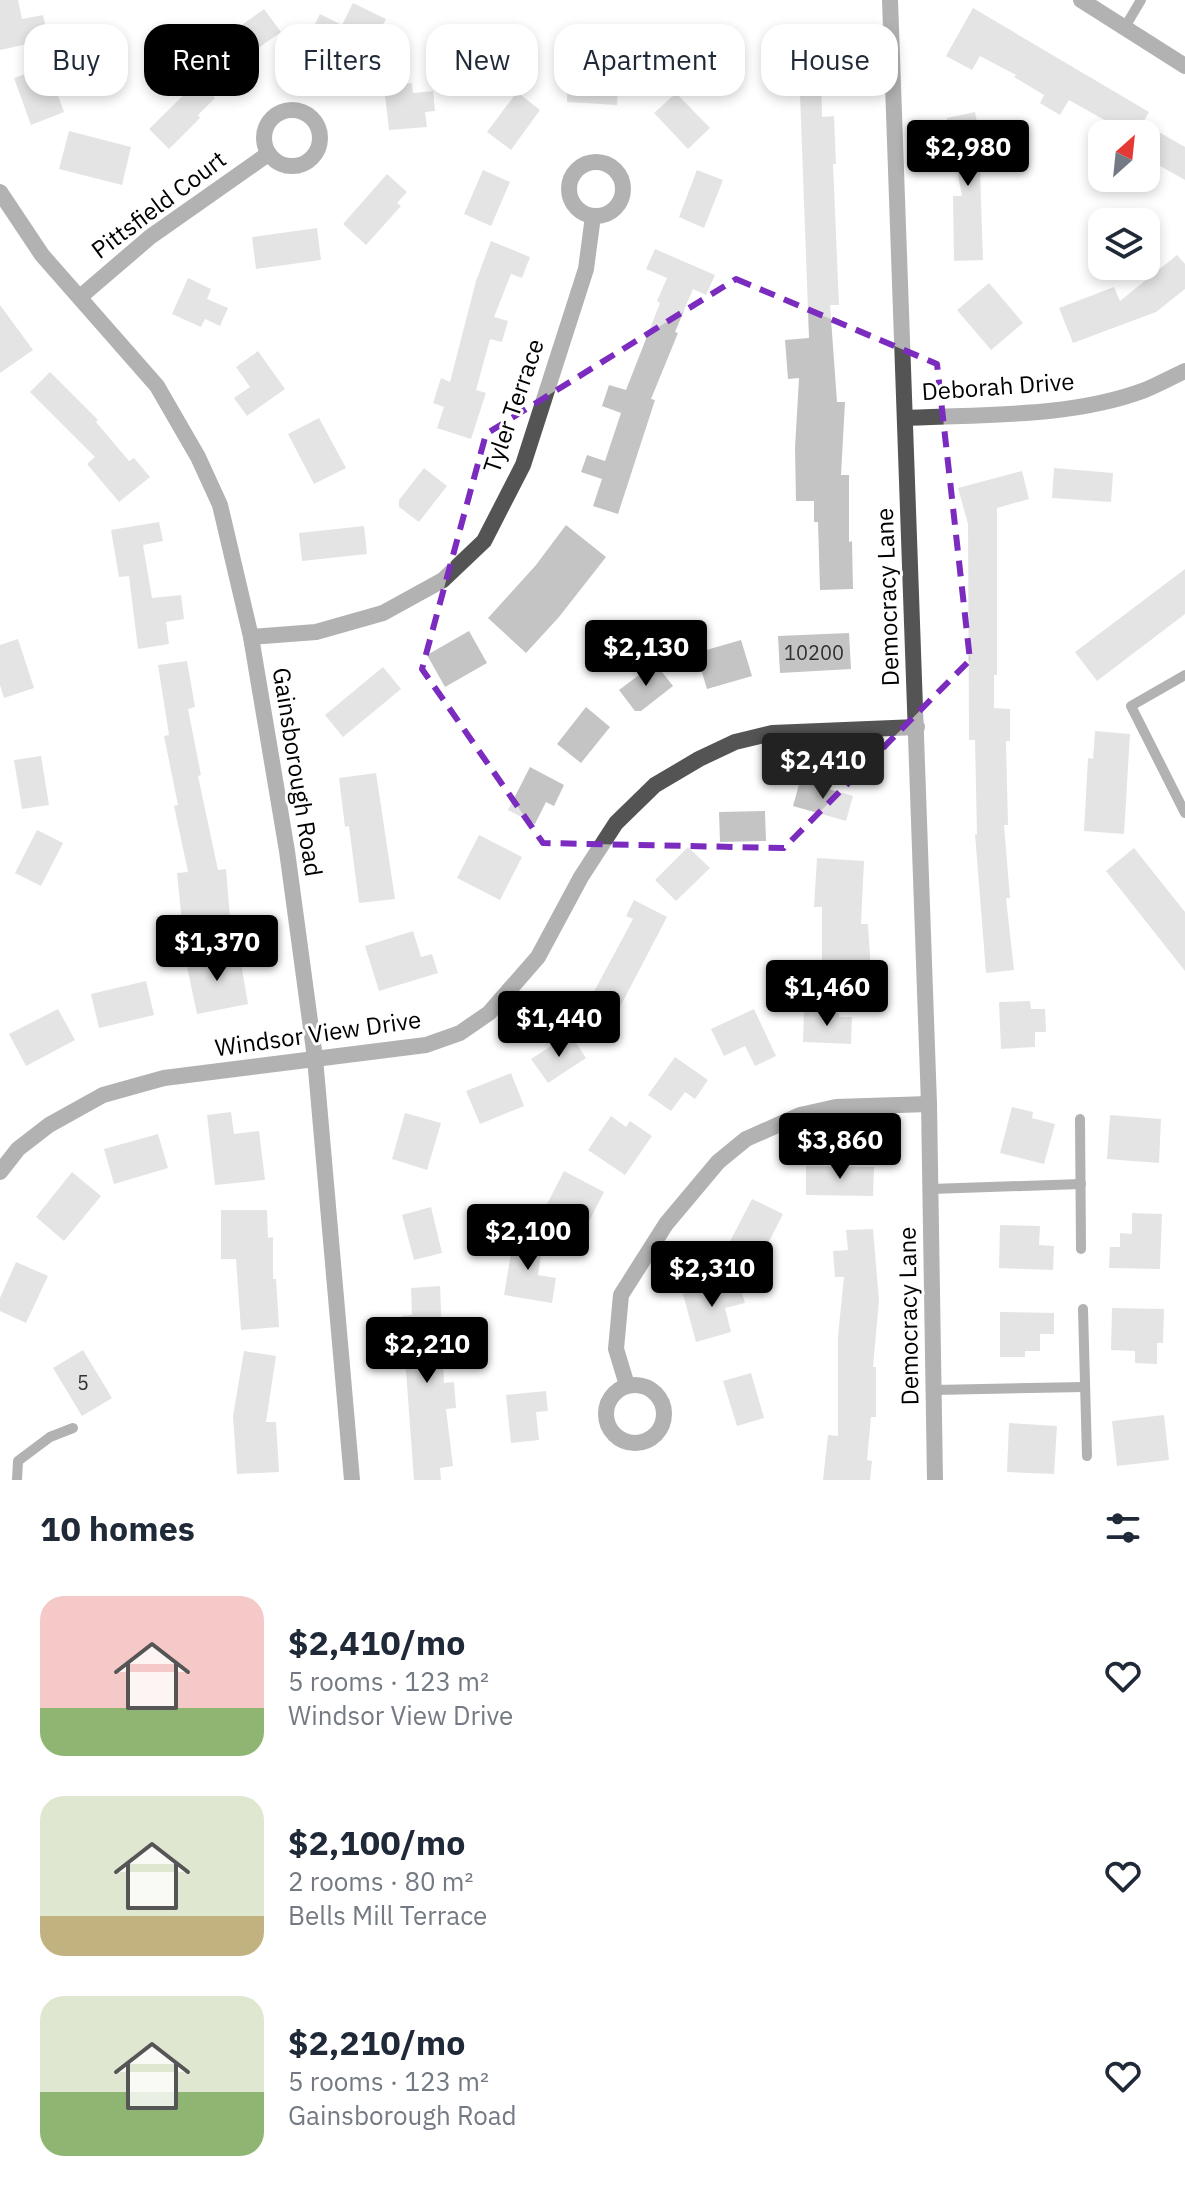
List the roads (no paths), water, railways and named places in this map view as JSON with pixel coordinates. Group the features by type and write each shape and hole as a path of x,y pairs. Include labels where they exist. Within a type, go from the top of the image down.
{"street":[{"name":"Democracy Lane","path":"890,0 929,1104 935,1480"},
{"path":"1081,0 1185,66"},
{"name":"Pittsfield Court","path":"80,297 150,237 268,154"},
{"name":"Gainsborough Road","path":"0,192 42,255 157,386 198,457 220,505 251,637 287,851 315,1058 352,1480"},
{"name":"Tyler Terrace","path":"251,637 316,632 383,613 443,580 484,541 523,465 586,269 593,216"},
{"name":"Deborah Drive","path":"905,418 1051,411 1100,403 1144,390 1185,371"},
{"name":"Windsor View Drive","path":"0,1172 18,1149 49,1125 103,1095 164,1078 426,1045 460,1033 489,1013 538,957 581,877 616,823 655,785 735,742 772,733 917,727"},
{"path":"627,1385 616,1349 621,1295 666,1224 718,1162 746,1139 800,1115 836,1107 929,1104"}],"lane":[{"path":"1125,27 1141,0"},
{"path":"1185,675 1131,706 1185,812"},
{"path":"1080,1119 1081,1249"},
{"path":"931,1189 1081,1184"},
{"path":"1083,1309 1087,1456"},
{"path":"934,1390 1085,1387"},
{"path":"17,1480 18,1461 50,1437 73,1428"}]}
